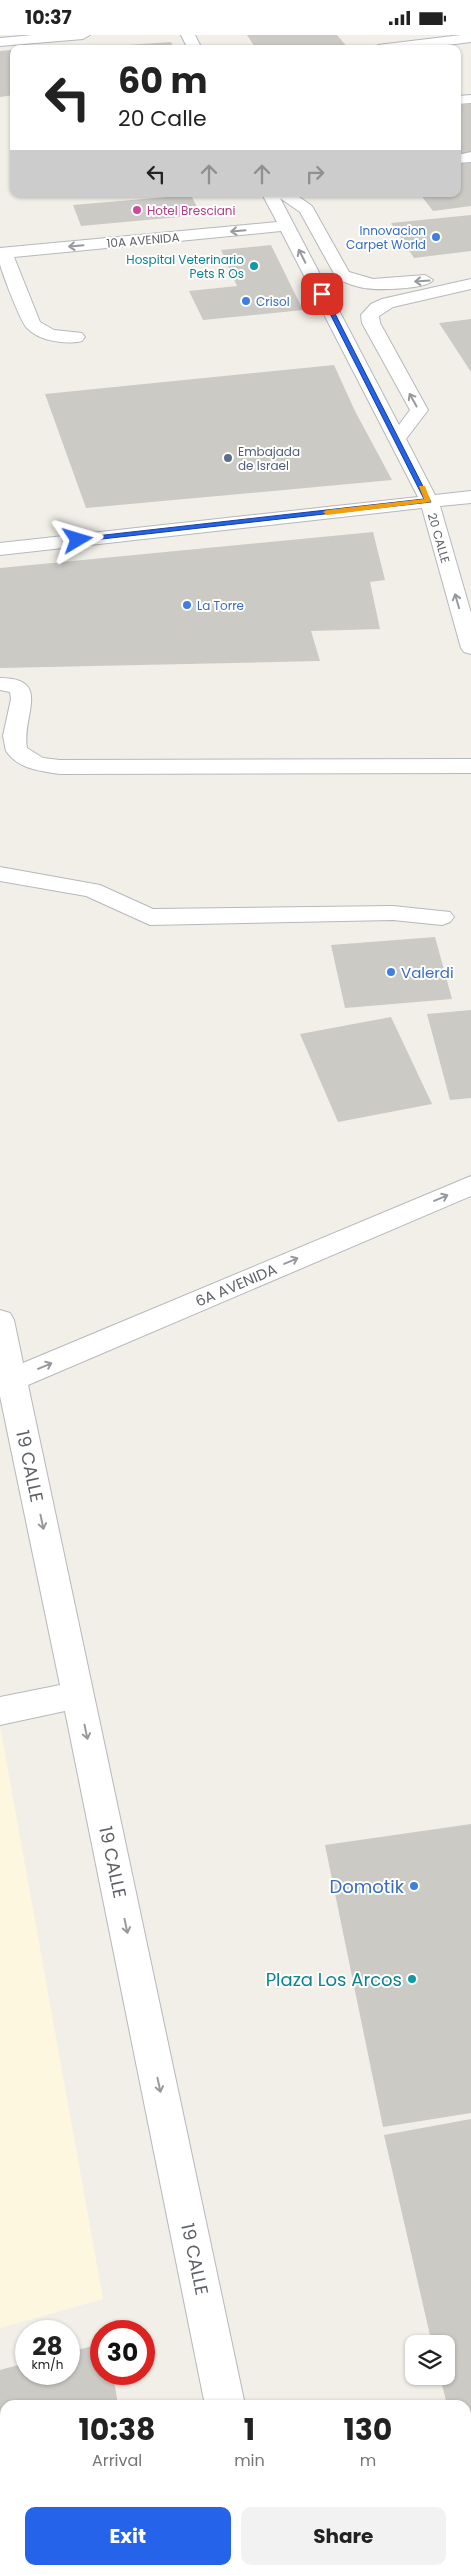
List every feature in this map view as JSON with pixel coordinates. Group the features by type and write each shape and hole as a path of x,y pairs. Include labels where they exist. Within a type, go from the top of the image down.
{"street":[{"path":"0,42 83,35"},
{"path":"412,45 471,38"},
{"name":"20 CALLE","path":"272,197 429,501 471,647"},
{"path":"289,197 306,209 343,275 370,285 427,280 471,283"},
{"name":"10A AVENIDA","path":"2,253 287,226"},
{"path":"2,253 32,324 39,330 52,335 76,337"},
{"path":"397,439 419,411 371,323 370,315 377,308 388,303 471,283"},
{"path":"0,549 471,497"},
{"path":"0,684 10,684 20,689 22,699 14,736 15,743 17,751 37,765 60,767 471,767"},
{"path":"0,874 92,890 150,917 393,913 442,917"},
{"name":"6A AVENIDA","path":"6,1382 471,1185"},
{"name":"19 CALLE","path":"0,1320 6,1382 78,1695 224,2400"},
{"path":"0,1711 78,1695"}],"shaded area":[{"path":"0,1726 103,2299 28,2320 15,2320 15,2324 0,2328"}],"building":[{"path":"247,35 337,35 346,45 253,45"},
{"path":"171,42 172,45 128,45"},
{"path":"10,50 10,96 0,97 0,51"},
{"path":"471,104 471,152 461,154 461,105"},
{"path":"471,161 471,206 433,211 422,197 461,197 461,162"},
{"name":"Hotel Bresciani","path":"167,197 192,197 201,215 81,226 73,205"},
{"name":"Innovacion Carpet World","path":"471,215 471,251 414,258 391,223"},
{"name":"Crisol","path":"271,245 303,310 203,320 189,291 237,286 221,250"},
{"path":"471,319 471,372 439,323"},
{"path":"334,365 355,411 392,480 86,508 45,394"},
{"name":"La Torre","path":"373,532 385,580 370,582 380,629 311,631 320,661 0,668 0,568"},
{"name":"Valerdi","path":"435,937 452,999 345,1008 331,945"},
{"path":"471,1010 471,1098 450,1100 427,1014"},
{"path":"391,1017 432,1104 338,1122 300,1034"},
{"name":"Plaza Los Arcos","path":"471,1824 471,2113 383,2127 325,1845"},
{"path":"471,2119 471,2400 446,2400 442,2385 455,2385 455,2335 430,2335 384,2135"},
{"path":"90,2347 90,2385 115,2385 117,2400 0,2400 0,2370 15,2366 15,2385 80,2385 80,2349"}],"slow traffic":[{"path":"327,512 429,501 422,488"}],"place":[{"name":"Hotel Bresciani","path":"137,210"},
{"name":"Innovacion Carpet World","path":"436,237"},
{"name":"Hospital Veterinario Pets R Os","path":"254,266"},
{"name":"Crisol","path":"246,301"},
{"name":"Embajada de Israel","path":"228,458"},
{"name":"La Torre","path":"187,605"},
{"name":"Valerdi","path":"391,972"},
{"name":"Domotik","path":"414,1886"},
{"name":"Plaza Los Arcos","path":"412,1979"}],"route":[{"path":"78,540 429,501 322,294"}]}
